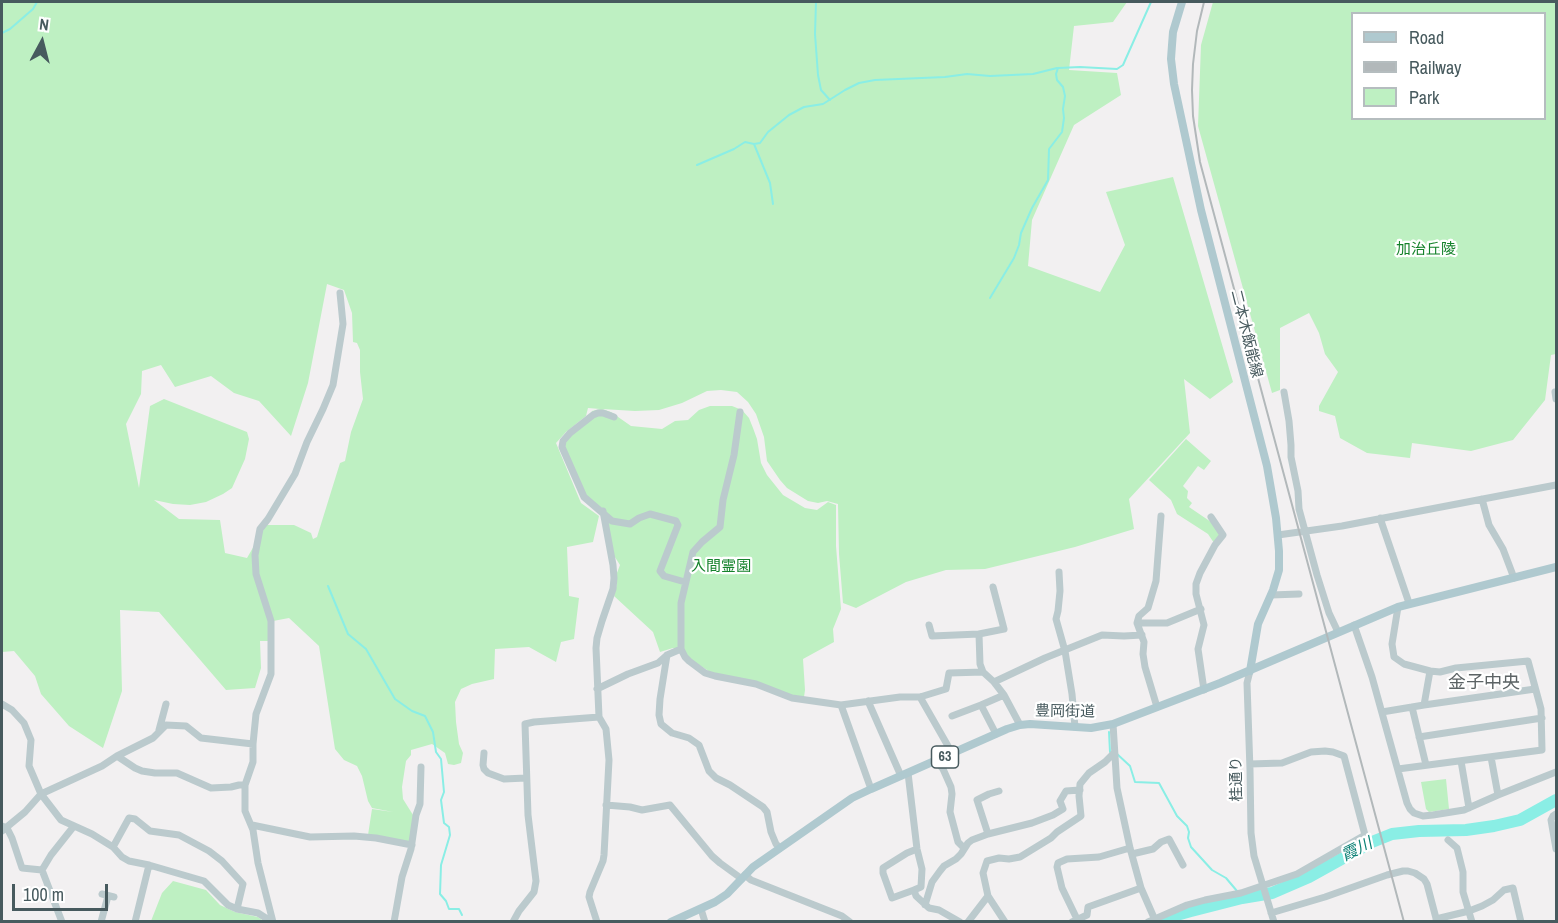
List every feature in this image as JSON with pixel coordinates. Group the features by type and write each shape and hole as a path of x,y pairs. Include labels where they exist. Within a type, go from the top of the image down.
{"main road":[{"name":"二本木飯能線","path":"1182,2 1173,32 1171,59 1174,84 1201,210 1267,466 1278,535 1279,570 1258,624 1250,670"},
{"name":"豊岡街道","path":"671,921 701,909 727,894 753,867 852,798 996,734 1020,725 1040,724 1091,728 1113,724 1204,690 1409,603 1557,567"}],"street":[{"path":"273,921 258,863 252,825 245,811 245,785 253,762 258,708 271,674 271,621 255,564 256,543 260,529 295,474 333,385 343,324 340,292"},
{"path":"1284,392 1299,509 1329,613 1338,633"},
{"path":"740,412 720,527 693,552 681,603 681,649 689,662 705,673 756,684 792,698 841,705 900,697 920,698 946,689 950,673 983,672"},
{"path":"614,417 603,413 593,415 570,433 563,441 562,447 584,496 612,521 630,524 650,514 676,521 678,525 660,571 664,576 686,582"},
{"path":"1278,535 1305,532 1557,485"},
{"path":"1482,499 1489,525 1503,549 1514,578"},
{"path":"597,921 589,897 603,861 609,760 606,729 599,717 596,648 614,578 603,511"},
{"path":"1157,707 1145,667 1144,642 1137,623 1139,616 1148,608 1156,581 1161,516"},
{"path":"1204,690 1198,649 1204,625 1196,594 1196,584 1210,554 1223,535 1211,517"},
{"path":"1380,518 1409,603"},
{"path":"1059,572 1059,611 1056,619 1065,651 1075,727"},
{"path":"929,625 932,636 979,634 1004,629 993,587"},
{"path":"1271,595 1299,594"},
{"path":"1398,607 1392,644 1394,657 1404,664 1440,672 1456,668 1528,661 1542,718 1542,750 1398,769"},
{"path":"1137,623 1167,624 1201,609"},
{"path":"1354,625 1364,651 1407,803 1414,813 1423,816 1457,812 1557,772"},
{"path":"979,634 980,664 983,672 1004,695 1020,725"},
{"path":"994,682 1102,635 1142,635"},
{"path":"597,689 658,663 667,655 681,649"},
{"path":"667,655 659,707 662,724 672,733 689,738 699,745 709,771 716,778 763,807 767,812 771,832 780,848"},
{"name":"桂通り","path":"1250,670 1247,684 1252,844 1271,913"},
{"path":"1424,705 1430,671"},
{"path":"1382,712 1535,689"},
{"path":"952,716 1004,695"},
{"path":"920,698 952,753"},
{"path":"868,701 904,775 922,869 921,887 892,898 883,868 917,849"},
{"path":"2,704 12,710 24,723 30,740 29,766 41,794 61,819 93,834 129,861 204,881 228,905 258,913 273,921"},
{"path":"158,732 166,704"},
{"path":"841,705 871,789"},
{"path":"981,705 996,734"},
{"path":"1413,707 1426,765"},
{"path":"513,921 534,892 536,881 528,815 525,724 599,717"},
{"path":"1419,737 1542,718"},
{"path":"1113,724 1117,788 1141,888 1153,920 1205,900 1263,886 1297,874 1365,835 1344,756 1325,751 1311,752 1282,763 1250,764"},
{"path":"42,870 22,868 12,838 3,828 25,812 41,794 102,766 153,738 166,725 186,726 201,738 253,744"},
{"path":"484,753 483,765 488,773 504,779 526,778"},
{"path":"1005,921 988,896 983,873 987,861 1020,857 1081,816 1080,784 1089,773 1114,753"},
{"path":"117,756 142,771 177,773 211,788 245,785"},
{"path":"1491,757 1498,795"},
{"path":"936,761 943,769 951,787 950,812 958,842 964,848"},
{"path":"1461,761 1470,808"},
{"path":"393,921 420,804 421,767"},
{"path":"926,905 932,882 944,866 956,859 972,840 1053,815 1063,809 1060,801 1066,790 1080,790"},
{"path":"988,834 977,800 999,791"},
{"path":"606,805 642,810 670,805 720,863 743,877 842,915 850,921"},
{"path":"1557,814 1551,820 1557,849"},
{"path":"113,847 129,818 135,819 150,831 179,835 209,851 222,861 243,884 237,909"},
{"path":"252,825 310,837 354,836 411,845"},
{"path":"42,870 74,826"},
{"path":"1141,888 1088,907 1087,915 1075,920 1062,888 1058,863 1067,859 1153,849 1169,839 1183,864"},
{"path":"1448,840 1457,848 1463,892 1472,921"},
{"path":"135,921 149,865"},
{"path":"42,870 62,921"},
{"path":"1274,921 1271,913 1387,875 1408,871 1424,879 1427,884 1436,920 1469,911 1493,900 1504,890 1513,888 1521,921"},
{"path":"914,890 916,896 929,908 939,910 960,921"},
{"path":"101,921 108,896"},
{"path":"968,921 988,896"},
{"path":"701,909 705,921"}],"green space":[{"name":"入間霊園","path":"2,2 1127,2 1113,22 1074,26 1069,70 1117,73 1121,95 1074,125 1032,220 1028,266 1100,292 1125,245 1106,192 1173,177 1233,382 1210,399 1184,379 1190,433 1129,499 1134,529 1075,547 985,569 946,570 906,582 856,608 843,603 838,504 827,501 818,503 808,501 787,488 767,461 764,437 756,414 737,392 707,391 682,403 659,410 602,409 611,412 631,426 662,429 675,421 688,420 699,410 710,406 732,406 742,410 749,418 757,439 761,463 767,475 783,495 805,508 817,510 828,502 836,505 836,546 841,609 833,629 834,642 803,659 804,697 794,696 710,672 673,648 660,652 653,632 614,596 617,583 615,578 620,565 611,551 606,517 583,498 560,446 592,411 600,409 588,408 586,416 556,443 581,503 599,516 593,542 567,547 569,596 579,598 574,639 561,642 556,662 529,647 495,649 494,679 461,689 455,702 459,744 463,753 461,763 448,764 445,753 432,744 411,750 411,755 406,761 402,787 403,799 413,815 408,842 368,835 372,809 393,812 372,808 357,766 344,760 335,749 319,646 289,618 273,621 273,641 260,641 261,668 255,688 226,690 159,612 120,610 122,691 103,748 69,726 41,694 35,676 14,651 2,652","holes":["327,284 344,290 352,313 353,342 357,343 360,350 363,399 351,432 345,461 340,463 317,537 313,539 311,533 294,525 266,525 247,558 225,553 220,520 179,519 154,500 190,505 206,502 232,488 245,459 249,439 247,432 164,399 150,406 139,488 126,424 141,394 142,371 161,365 175,387 211,376 234,393 259,401 291,436 308,383"]},
{"name":"加治丘陵","path":"1213,2 1556,2 1556,354 1551,355 1545,400 1513,440 1471,451 1412,443 1410,458 1367,453 1340,438 1335,416 1319,411 1319,406 1338,372 1325,354 1319,333 1309,313 1280,328 1280,390 1272,393 1198,126 1201,45"},
{"path":"1186,439 1211,461 1204,470 1198,466 1183,486 1188,491 1187,498 1192,503 1189,507 1214,524 1221,536 1214,543 1208,534 1177,514 1171,500 1149,480"},
{"path":"1446,779 1449,809 1429,812 1426,809 1421,782"},
{"path":"173,881 206,890 220,905 235,912 258,917 263,921 151,921 162,893"}],"waterway":[{"path":"2,33 33,9 37,2"},
{"path":"816,2 815,34 818,75 821,90 830,100"},
{"path":"990,298 1014,258 1021,233 1048,180 1049,149 1062,132 1064,118 1065,96 1063,87 1057,80 1058,68 1117,69 1123,65 1151,2"},
{"path":"697,165 745,142 760,143 768,132 789,115 804,107 823,104 859,83 967,74 990,76 1033,74 1057,68"},
{"path":"754,144 770,183 773,204"},
{"path":"328,586 348,634 366,649 395,699 412,711 425,716 433,732 436,752 441,759 444,792 441,800 444,823 449,827 450,835 441,865 440,894 449,909 459,909 462,915"},
{"path":"1109,732 1110,752"},
{"path":"1116,753 1130,766 1135,782 1159,783 1177,816 1187,826 1191,847 1212,870 1226,878 1237,891"},
{"name":"霞川","path":"1162,922 1191,911 1272,893 1309,877 1372,842 1392,834 1494,826 1520,820 1556,800"}],"railway":[{"path":"1204,2 1197,31 1192,90 1193,116 1200,162 1404,922"}],"district":[{"name":"金子中央","path":"1484,683"}]}
